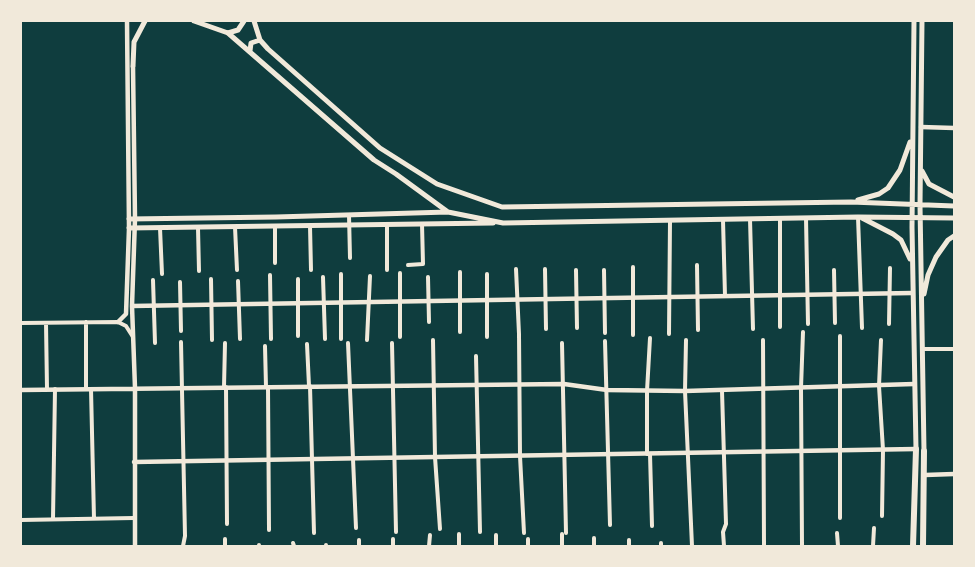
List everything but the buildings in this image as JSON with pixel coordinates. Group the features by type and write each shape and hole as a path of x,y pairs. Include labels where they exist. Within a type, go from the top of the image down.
{"main road":[{"path":"133,66 134,42 145,21"},
{"path":"194,21 228,33 374,160 448,212"},
{"path":"228,33 238,30 244,21"},
{"path":"255,21 260,40 394,159 437,184 502,207 851,202 954,206"},
{"path":"913,22 912,293 916,449 913,546"},
{"path":"922,22 920,205 925,475 923,546"},
{"path":"250,51 251,43 260,40"},
{"path":"851,202 869,198 888,188 904,160 912,135"},
{"path":"921,157 923,175 929,184 954,197"},
{"path":"132,219 448,212 503,223"},
{"path":"858,217 884,228 901,240 909,258 912,276"},
{"path":"132,228 858,217 954,218"},
{"path":"239,227 241,218"},
{"path":"922,302 928,275 936,257 948,240 954,236"}],"street":[{"path":"128,21 132,219"},
{"path":"133,66 132,306 135,388 135,546"},
{"path":"921,128 954,128"},
{"path":"349,215 350,258"},
{"path":"858,217 862,327"},
{"path":"780,218 780,327"},
{"path":"806,218 808,324"},
{"path":"750,219 753,329"},
{"path":"723,220 725,296"},
{"path":"669,334 670,221"},
{"path":"408,265 423,264 422,224"},
{"path":"387,225 387,270"},
{"path":"275,226 275,263"},
{"path":"310,226 311,270"},
{"path":"237,270 239,227"},
{"path":"118,322 126,314 132,228"},
{"path":"160,228 162,274"},
{"path":"198,228 199,271"},
{"path":"697,265 698,330"},
{"path":"633,267 635,297 633,335"},
{"path":"889,324 890,268"},
{"path":"516,269 524,533"},
{"path":"545,269 546,329"},
{"path":"576,270 577,328"},
{"path":"604,270 605,333"},
{"path":"834,270 835,323"},
{"path":"460,272 460,332"},
{"path":"400,273 400,337"},
{"path":"341,274 341,339"},
{"path":"487,274 488,337"},
{"path":"270,276 271,339"},
{"path":"368,340 370,276"},
{"path":"323,277 325,339"},
{"path":"428,277 429,322"},
{"path":"211,279 212,340"},
{"path":"298,279 298,336"},
{"path":"153,280 155,343"},
{"path":"238,281 240,339"},
{"path":"180,282 181,331"},
{"path":"132,306 912,293"},
{"path":"46,322 47,389"},
{"path":"86,322 94,519"},
{"path":"21,323 118,322 126,326 133,337"},
{"path":"802,546 803,332"},
{"path":"840,336 840,518"},
{"path":"650,338 647,391 652,526"},
{"path":"433,340 435,457 440,529"},
{"path":"686,340 685,391 692,546"},
{"path":"764,340 765,546"},
{"path":"881,340 879,386 883,450 882,516"},
{"path":"605,341 610,525"},
{"path":"181,342 186,537 183,544"},
{"path":"225,343 227,524"},
{"path":"348,343 356,528"},
{"path":"392,343 396,532"},
{"path":"562,343 564,384 564,533 562,546"},
{"path":"307,344 314,532"},
{"path":"265,346 269,530"},
{"path":"922,350 954,349"},
{"path":"476,356 480,532"},
{"path":"21,390 564,384 607,390 723,391 914,384"},
{"path":"53,519 55,389"},
{"path":"723,391 726,524 723,532 724,546"},
{"path":"134,462 916,449"},
{"path":"925,475 954,474"},
{"path":"21,520 134,518"},
{"path":"873,546 874,528"},
{"path":"837,532 838,546"},
{"path":"459,534 459,546"},
{"path":"429,546 430,535"},
{"path":"496,535 496,546"},
{"path":"594,538 594,546"},
{"path":"225,539 225,546"},
{"path":"393,539 393,546"},
{"path":"528,539 528,546"},
{"path":"359,540 359,546"}]}
